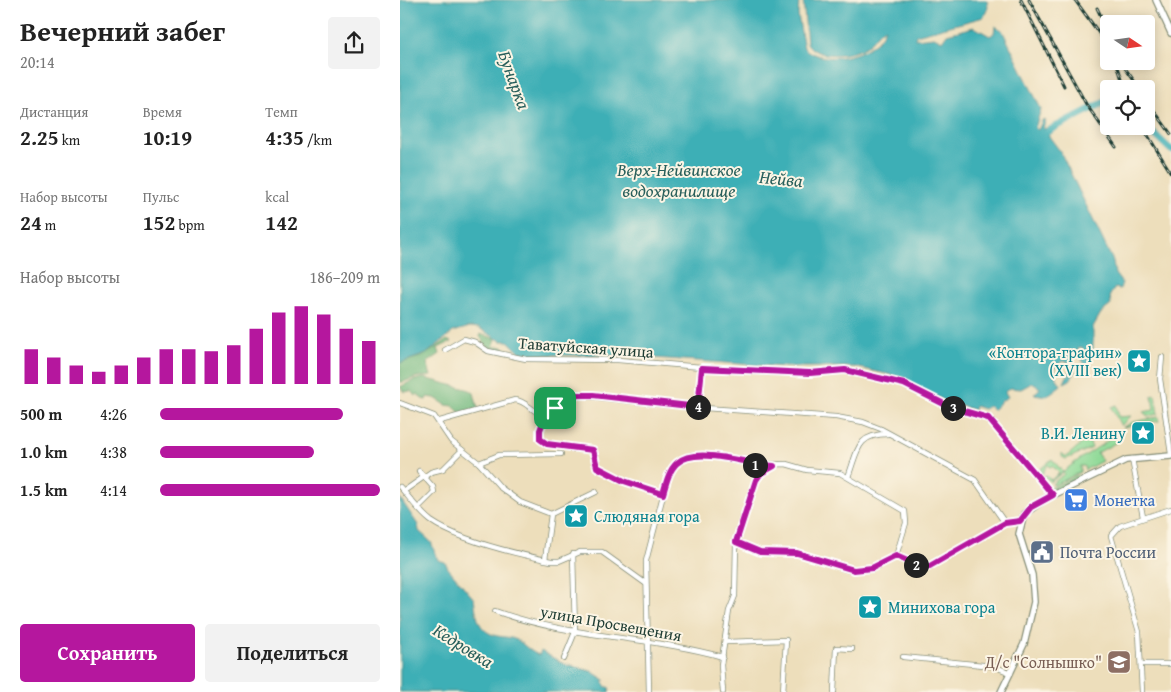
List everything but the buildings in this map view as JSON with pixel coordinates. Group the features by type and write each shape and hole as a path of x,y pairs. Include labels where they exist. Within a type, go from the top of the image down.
{"main road":[{"path":"1156,0 1171,33"},
{"path":"1000,692 1024,644 1034,602 1032,575 1019,538 1020,521 1031,507 1118,463 1132,459 1171,455"}],"street":[{"name":"Таватуйская улица","path":"445,350 464,339 475,342 488,351 526,359 618,360 702,368"},
{"path":"1162,357 1160,379 1171,455"},
{"path":"698,407 702,368 810,373 845,370 904,384 950,407 988,418 1053,495"},
{"path":"440,422 515,400 523,401 539,414 546,415 553,411 562,396 566,394 698,407 845,418 872,425 978,482 1005,523"},
{"path":"400,403 431,414 440,422 451,441 479,463 508,494 528,506 551,514 596,492"},
{"path":"546,415 539,433 541,441 576,449 593,450 597,467 624,481 663,494"},
{"path":"848,476 862,441 872,435 889,434"},
{"path":"404,491 432,472 443,469 462,450"},
{"path":"479,463 503,455 561,454"},
{"path":"649,692 645,583 646,556 663,494 673,467 684,457 706,455 774,466 788,464 848,476 872,493 899,506 905,511 906,523 896,556 872,568 854,570 797,553 760,552 736,542"},
{"path":"1132,459 1143,517"},
{"path":"723,692 721,673 723,657 729,611 735,596 736,542 756,480 761,473 774,466"},
{"path":"418,508 434,492 433,487 419,471"},
{"path":"400,487 432,522 453,532 504,550 545,560 559,561 573,554 591,551 606,554 645,583"},
{"path":"1142,692 1139,632 1111,541 1114,530 1143,517 1171,509"},
{"path":"545,560 551,514"},
{"path":"896,556 921,567 928,567 1005,523 1020,521"},
{"path":"564,658 574,632 573,554"},
{"name":"улица Просвещения","path":"495,611 536,624 574,632 647,642 723,657"},
{"path":"726,642 786,640 783,692"},
{"path":"834,692 836,648 852,649"},
{"path":"903,656 993,666 1010,673"},
{"path":"1141,664 1171,664"}],"green space":[{"path":"481,334 496,339 493,347 503,347 506,352 487,348 480,336"},
{"path":"447,340 451,342 438,348 440,354 427,363 431,376 417,377 400,383 400,363 423,356"},
{"path":"424,378 470,390 474,393 478,409 460,413 454,406 446,405 435,398 427,397 426,400 422,399 418,394 415,396 411,391 404,392 400,387 414,380"},
{"path":"1155,395 1158,414 1148,416 1143,412 1154,410 1152,396"},
{"path":"1116,405 1119,417 1131,416 1121,426 1111,407"},
{"path":"1159,417 1159,421 1123,427 1133,422"},
{"path":"1114,436 1117,442 1097,453 1102,461 1085,470 1084,466 1080,466 1080,472 1055,485 1052,484 1064,474 1063,472"},
{"path":"1088,438 1092,448 1066,459 1062,457 1062,453 1066,457"},
{"path":"1052,459 1063,472 1050,482 1044,476 1046,475 1051,480 1059,473 1052,466 1047,465 1042,474 1039,470"},
{"path":"1076,476 1081,476 1055,490 1048,486 1055,487"}],"water":[{"name":"Верх-Нейвинское водохранилище","path":"400,0 799,0 798,15 804,48 813,54 824,57 836,57 849,56 872,46 880,38 885,28 868,45 852,53 834,55 818,52 807,43 803,0 987,0 988,7 984,17 916,35 915,39 934,37 942,41 947,34 974,27 990,36 994,33 995,26 1002,30 1041,109 1035,128 1038,130 1043,119 1045,121 1043,129 1050,127 1053,132 1048,135 1060,151 1113,261 1115,274 1122,283 1120,289 1115,288 1110,295 1111,305 1101,313 1093,327 1093,350 1089,358 1090,365 1088,368 1082,360 1084,351 1082,347 1079,347 1076,355 1074,353 1072,356 1075,373 1070,380 1064,383 1072,367 1068,362 1063,361 1055,367 1055,375 1061,385 1047,396 1034,394 1040,388 1032,383 1021,389 1009,388 1005,392 1008,397 993,410 989,406 984,409 975,406 974,410 943,400 896,376 855,367 786,367 610,355 530,355 519,352 508,341 501,341 479,328 470,327 453,332 426,354 400,363"},
{"name":"Кедровка","path":"400,498 418,525 419,531 431,542 438,560 445,562 474,599 479,622 485,630 490,634 517,640 539,655 541,651 564,664 591,671 605,680 603,682 606,687 609,687 610,692 400,692"}],"waterway":[{"name":"Нейва","path":"1061,124 1100,104"},
{"name":"Нейва","path":"1045,133 1057,126"},
{"name":"Нейва","path":"1155,135 1171,150"}],"railway":[{"path":"1021,0 1064,86"},
{"path":"1029,0 1086,104 1116,147"},
{"path":"1075,0 1100,35"},
{"path":"1097,8 1100,15"},
{"path":"1119,70 1122,80"},
{"path":"1126,70 1134,80"},
{"path":"1155,112 1171,134"},
{"path":"1148,135 1171,173"}],"place":[{"name":"«Контора-графин» (XVIII век)","path":"1139,361"},
{"name":"В.И. Ленину","path":"1143,433"},
{"name":"Монетка","path":"1076,500"},
{"name":"Слюдяная гора","path":"576,516"},
{"name":"Почта России","path":"1042,552"},
{"name":"Минихова гора","path":"870,607"},
{"name":"Д/с \"Солнышко\"","path":"1119,662"}],"route":[{"path":"702,368 761,372 852,370 900,382 950,407 985,416 991,420 1053,495 1031,507 1020,521 1005,523 928,567 921,567 896,556 876,567 850,570 820,562 797,553 760,552 736,542 743,515 756,480 761,473 774,466 758,465 706,455 684,457 673,467 663,494 624,481 618,476 597,467 593,450 547,444 541,441 539,433 543,421 546,415 555,408 562,396 566,394 593,395 698,407 702,368"}],"water label":[{"name":"Бунарка","path":"514,80"}]}
